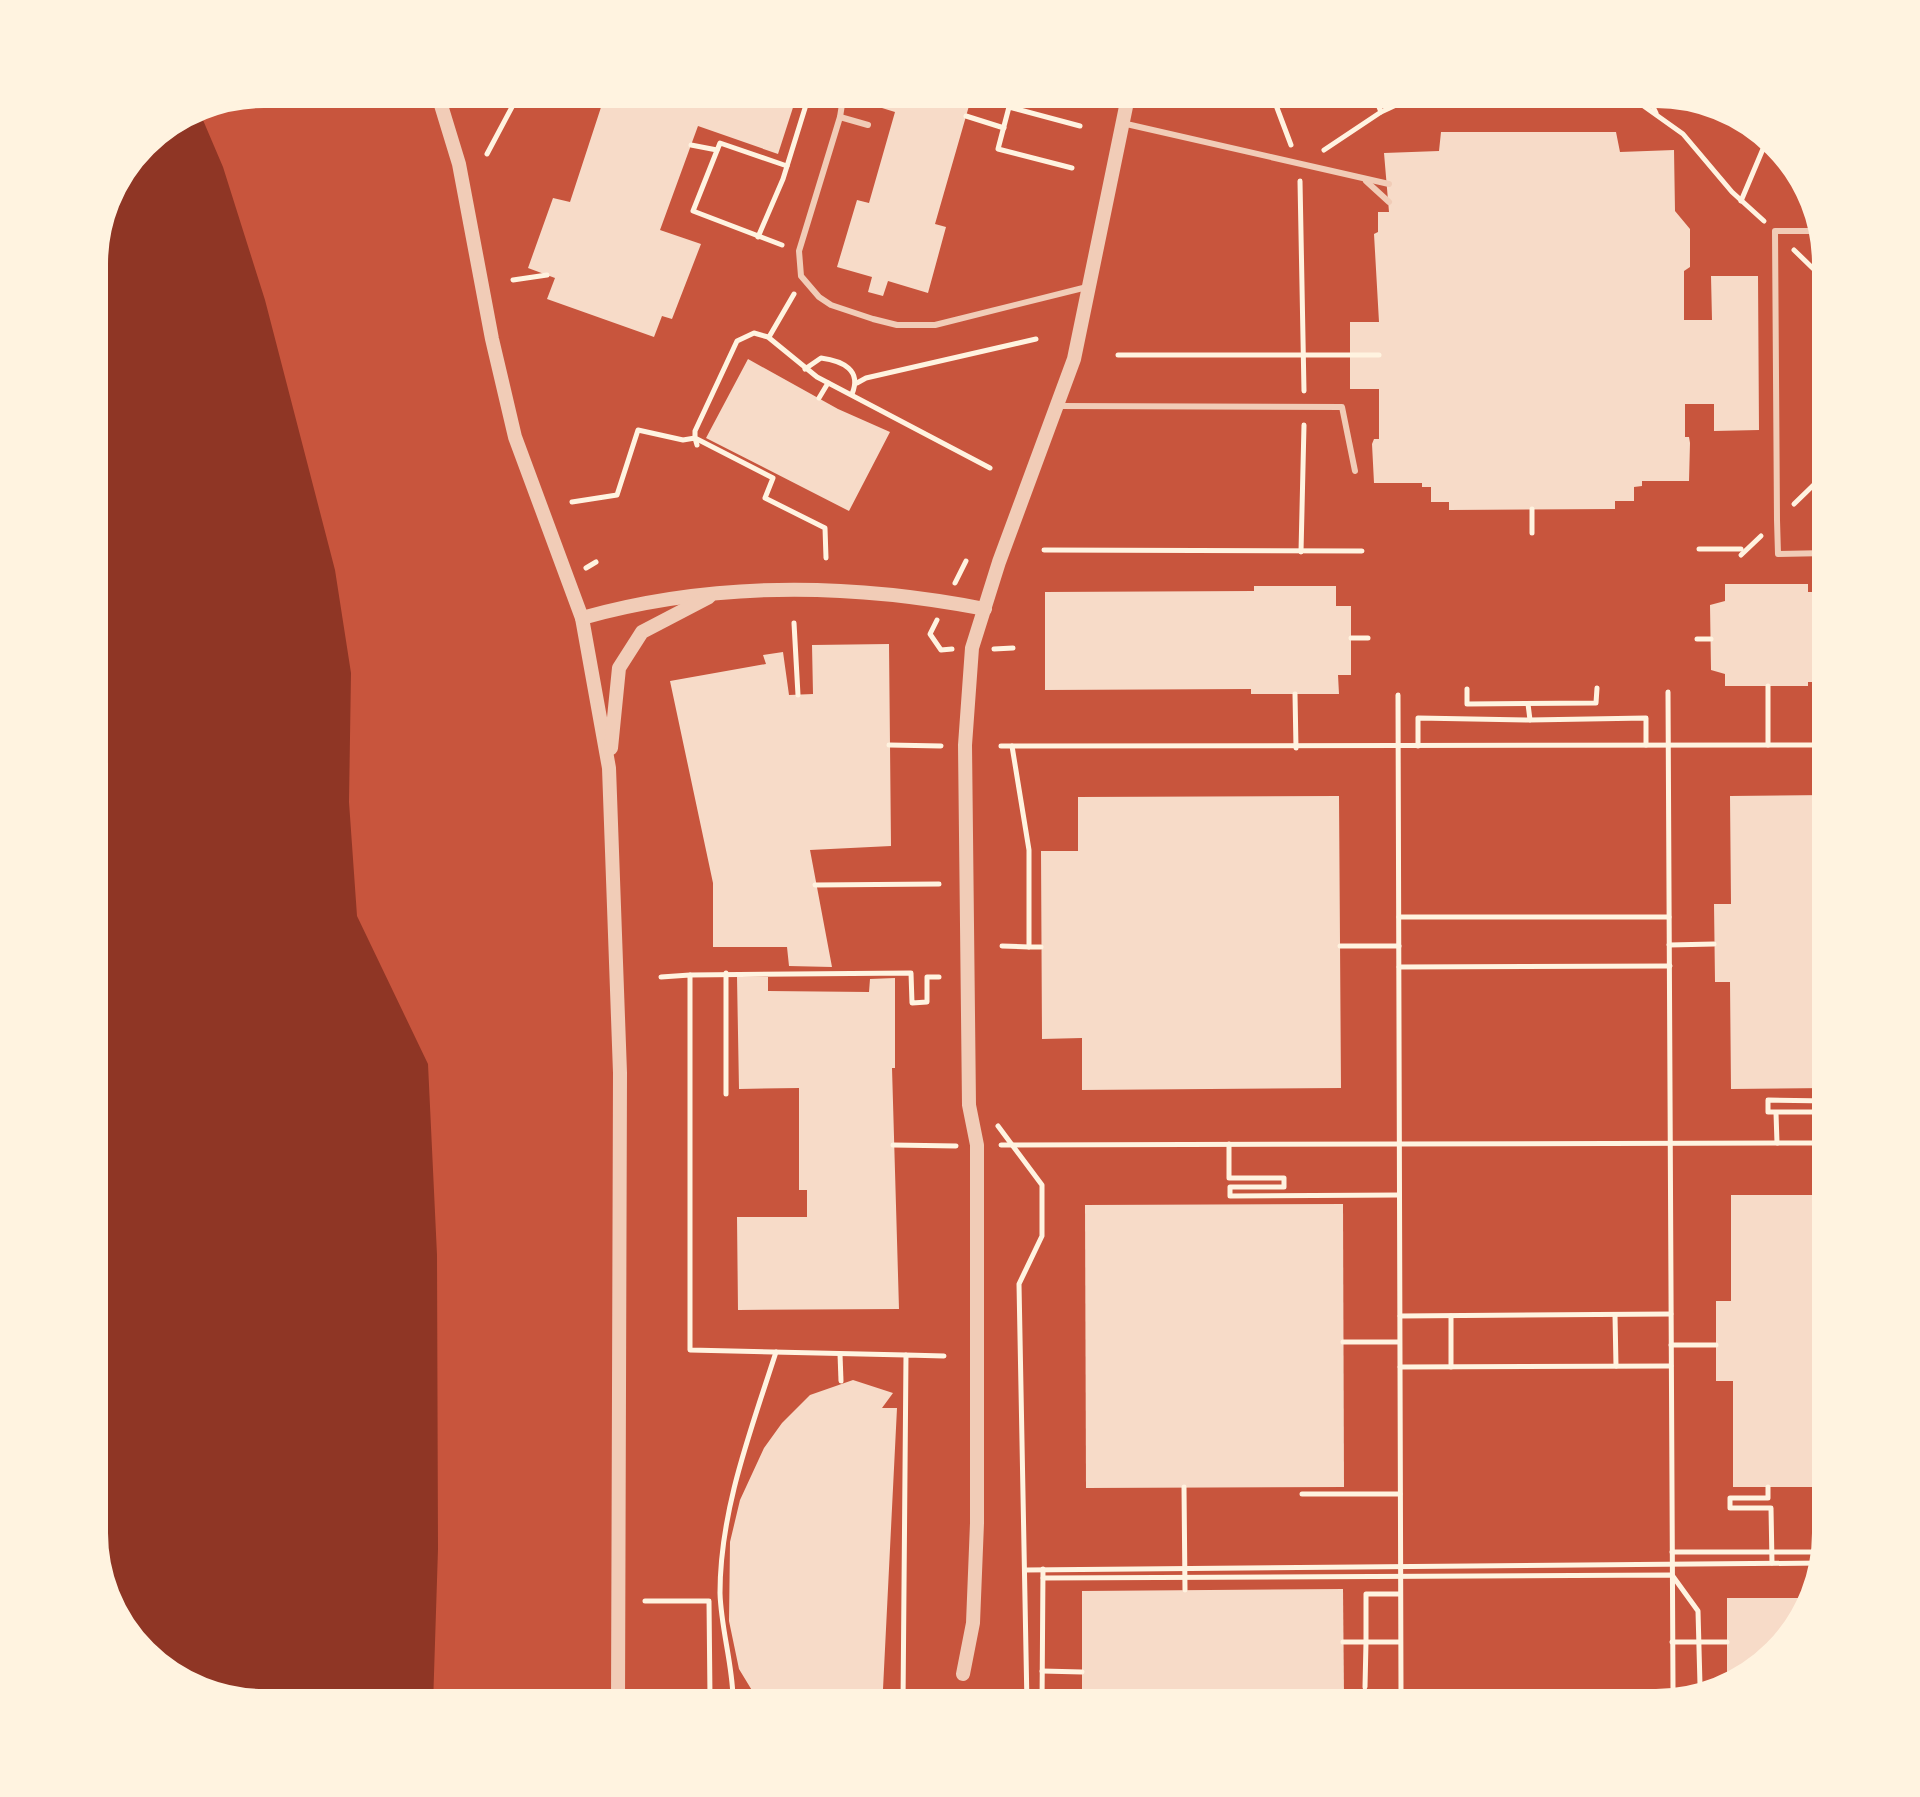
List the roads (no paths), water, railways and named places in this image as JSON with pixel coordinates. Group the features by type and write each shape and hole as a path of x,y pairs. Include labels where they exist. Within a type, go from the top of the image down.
{"street":[{"path":"441,106 459,164 492,339 515,437 582,618 609,768"},
{"path":"963,1674 973,1623 977,1523 977,1145 969,1105 965,745 972,648 1059,406 1091,285 1126,106"},
{"path":"582,618 647,601 763,589 910,595 985,609"},
{"path":"618,1691 620,1089 609,768 619,668 642,632 720,592"}],"lane":[{"path":"842,106 799,251 801,276 831,305 873,319 914,326 935,325 1091,285"},
{"path":"840,117 868,125"},
{"path":"1122,123 1389,184"},
{"path":"1366,181 1389,202"},
{"path":"1811,231 1775,231 1777,520 1778,554 1814,553"},
{"path":"1059,406 1342,407 1355,471"}]}
